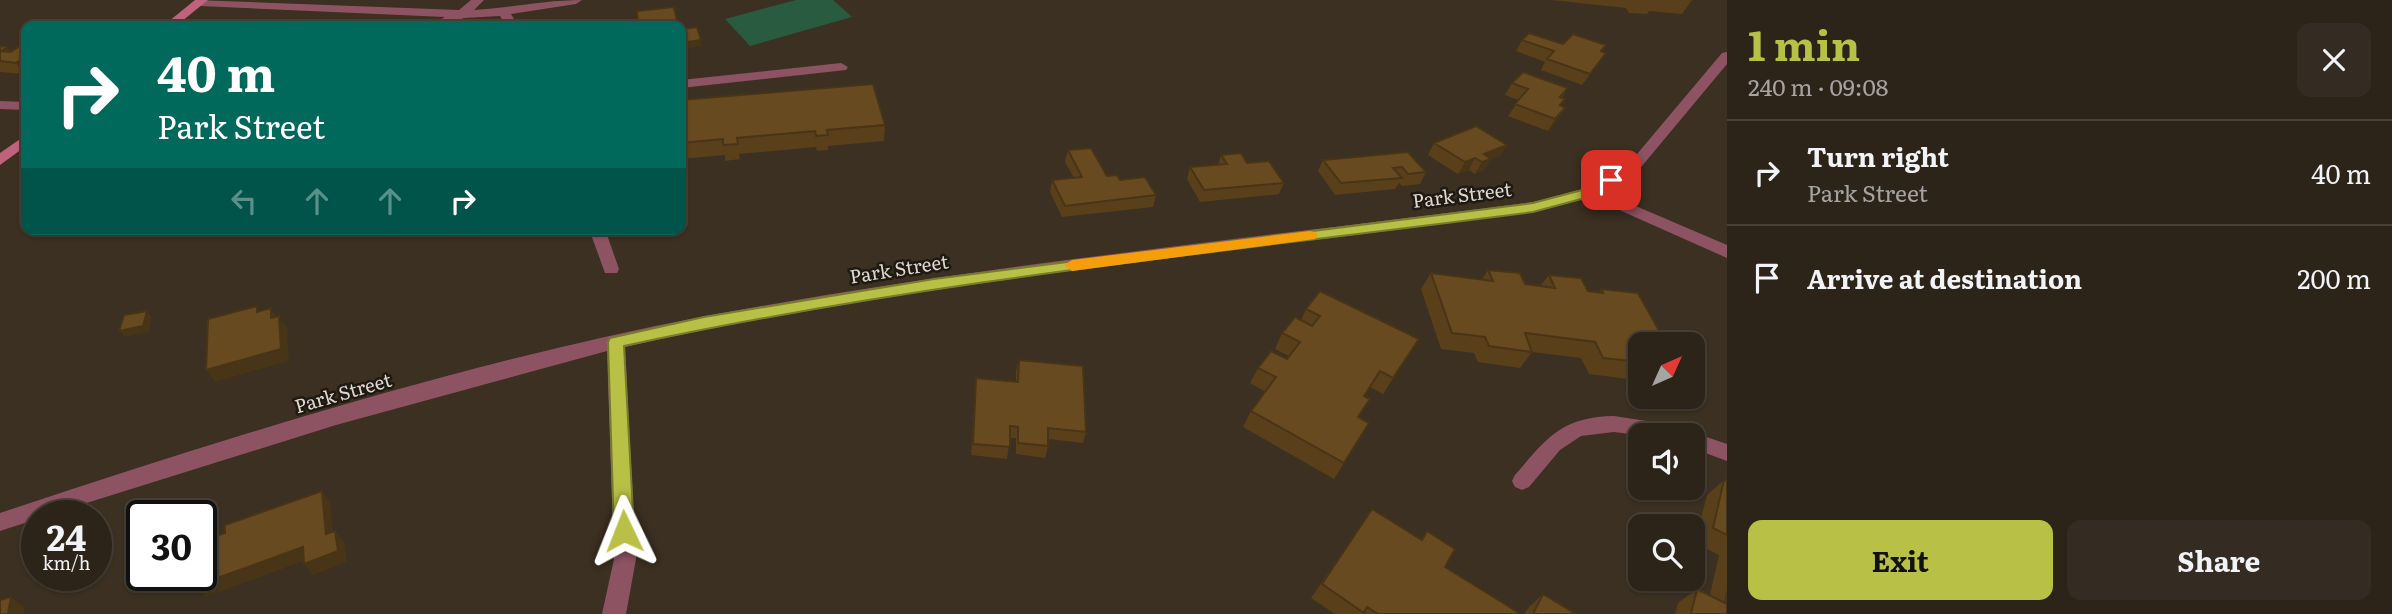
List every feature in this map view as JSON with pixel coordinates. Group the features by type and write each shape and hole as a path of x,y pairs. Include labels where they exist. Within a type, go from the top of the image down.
{"main road":[{"path":"175,21 201,1"},
{"path":"0,160 21,143"}],"street":[{"path":"446,21 462,14 478,0"},
{"path":"201,1 462,14 504,12 576,0"},
{"path":"504,12 509,21"},
{"name":"Park Street","path":"0,522 340,416 529,363 704,323 930,285 1519,209 1591,192 1632,169 1727,56"},
{"path":"686,83 841,67"},
{"path":"0,105 21,106"},
{"path":"1591,192 1727,252"},
{"path":"599,235 611,269"},
{"path":"614,614 625,559 616,342"},
{"path":"1522,481 1558,441 1575,429 1606,425 1628,426"},
{"path":"1705,445 1727,453"}],"green space":[{"path":"796,0 833,0 852,17 750,46 725,19"}],"building":[{"path":"674,7 677,21 638,21 637,11"},
{"path":"697,27 701,40 687,42 686,29"},
{"path":"1529,33 1563,44 1573,34 1606,45 1601,51 1606,53 1590,74 1547,59 1554,51 1522,40"},
{"path":"21,45 21,60 16,63 0,61 0,46 8,47 1,51 11,52"},
{"path":"1523,72 1568,88 1560,97 1565,99 1560,105 1565,108 1555,119 1515,104 1528,89 1512,83"},
{"path":"873,84 885,125 827,130 828,135 816,136 815,131 737,138 738,144 723,145 723,139 686,143 686,100"},
{"path":"1476,126 1507,145 1484,154 1491,159 1482,162 1475,158 1465,162 1434,143"},
{"path":"1091,148 1107,176 1117,175 1120,180 1145,177 1156,195 1065,206 1052,180 1082,177 1068,150"},
{"path":"1408,152 1426,172 1408,174 1402,167 1393,168 1402,178 1341,183 1323,160"},
{"path":"1241,153 1247,163 1269,161 1284,183 1204,190 1190,167 1227,164 1221,155"},
{"path":"1488,270 1520,273 1525,284 1555,288 1549,275 1581,278 1588,291 1603,293 1601,289 1638,293 1660,332 1628,332 1628,361 1603,358 1595,342 1525,333 1532,352 1489,346 1485,337 1452,333 1431,273 1493,281"},
{"path":"1320,291 1419,339 1393,378 1380,371 1364,396 1370,399 1358,417 1369,423 1344,463 1251,411 1276,377 1258,368 1271,351 1287,359 1300,342 1282,333 1295,317 1312,326 1320,316 1306,309"},
{"path":"257,306 257,312 271,308 271,318 279,316 281,349 206,370 208,319"},
{"path":"147,311 143,326 119,331 124,315"},
{"path":"1019,360 1083,366 1086,432 1048,428 1048,446 1018,443 1018,427 1010,426 1010,447 973,444 976,378 1018,382"},
{"path":"1724,480 1727,481 1727,535 1713,528"},
{"path":"322,491 326,534 335,531 338,551 304,564 303,547 217,578 217,536 225,533 225,525"},
{"path":"1372,509 1422,540 1427,531 1455,549 1445,567 1521,614 1378,614 1367,607 1364,613 1322,584"},
{"path":"1697,591 1725,603 1727,592 1727,614 1691,614"},
{"path":"1543,594 1576,614 1533,614"},
{"path":"11,597 8,614 0,614 0,600"}],"slow traffic":[{"path":"1072,265 1310,235"}],"route":[{"path":"624,531 616,342 704,323 934,284 1533,207 1591,192 1611,180"}]}
